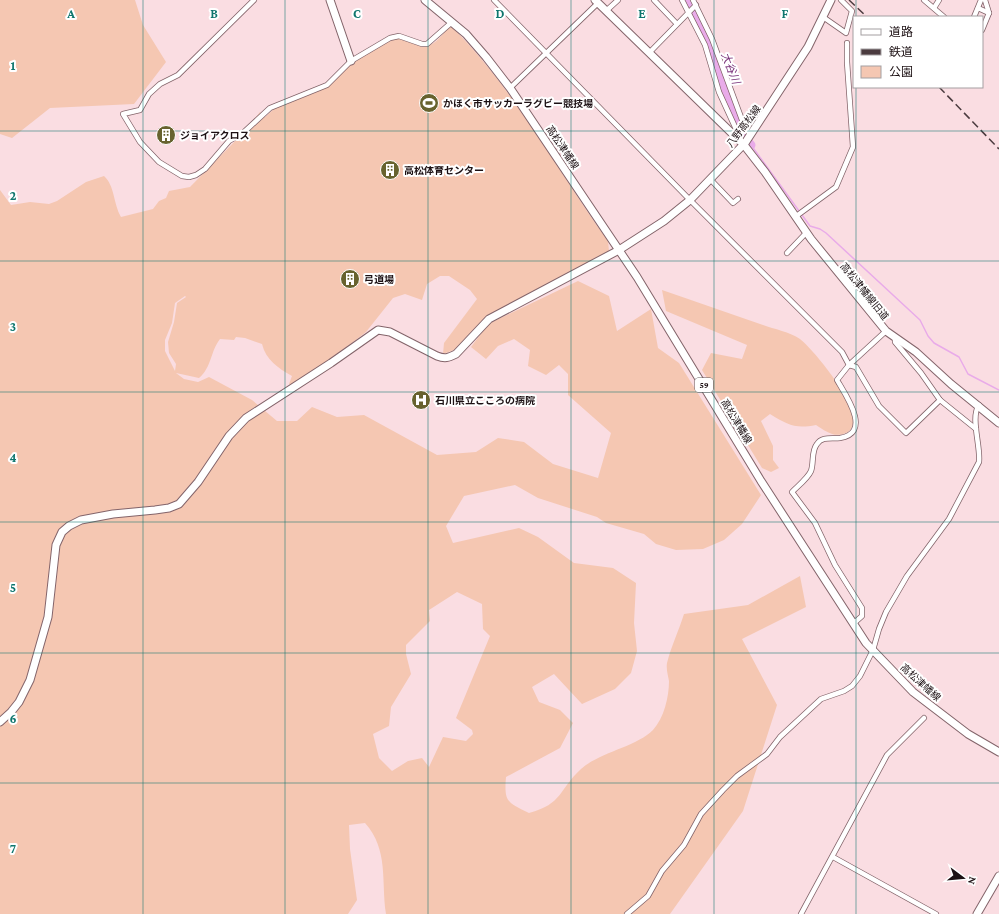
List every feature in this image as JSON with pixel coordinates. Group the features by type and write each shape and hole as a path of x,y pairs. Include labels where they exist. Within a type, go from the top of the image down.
{"street":[{"path":"254,0 178,75 160,84 149,94 140,110 123,114 140,142 159,162 182,176 189,177 196,175 205,169 229,141 244,133 270,108 327,85 351,61 394,36 427,44 452,22"},
{"path":"330,0 351,61"},
{"name":"高松津幡線","path":"425,0 452,22 486,56 510,88 619,250 661,316 761,481 853,624 873,650 914,692 968,734 999,752"},
{"path":"494,0 690,200 842,352 849,365 856,367 879,406 906,433 940,400"},
{"path":"606,11 618,0"},
{"path":"654,0 676,23"},
{"path":"682,0 689,11 705,45 725,108 747,140"},
{"name":"八野高松線","path":"0,722 19,702 30,680 48,617 56,545 62,532 69,526 82,520 100,516 169,508 179,504 198,482 229,436 246,418 331,363 374,332 378,330 390,332 437,356 445,359 449,358 456,354 489,319 619,250 664,221 690,200 711,180 747,140 808,47 831,0"},
{"path":"823,17 846,33 852,11 841,0"},
{"path":"924,0 943,16"},
{"path":"934,8 939,0"},
{"path":"974,16 981,0"},
{"path":"983,28 989,13 985,0"},
{"path":"510,88 596,2"},
{"name":"高松津幡線旧道","path":"596,2 649,53 747,140 806,233 886,331 916,352 951,384 979,405 999,423"},
{"path":"649,53 694,4 712,39 745,128 747,140"},
{"path":"978,8 989,13"},
{"path":"796,217 836,187 853,147 847,43"},
{"path":"711,180 733,203 738,199"},
{"path":"787,253 806,233"},
{"path":"853,624 862,616 862,608 836,565 815,523 792,492 811,471 815,446 819,441 847,436 852,432 856,424 855,416 845,391 837,380 849,365 886,331"},
{"path":"895,337 895,342 940,400 976,428"},
{"path":"627,914 648,896 662,871 684,844 701,814 723,790 737,776 767,754 780,737 822,699 844,691 852,686 860,676 873,650 886,612 907,576 949,519 978,462 980,452 976,428 976,409 979,405"},
{"path":"801,914 887,755 924,718"},
{"path":"833,857 936,914"},
{"path":"977,914 999,876"}],"green space":[{"path":"0,0 135,0 143,25 166,62 134,104 50,108 12,138 0,134"},
{"path":"450,25 473,49 494,75 534,130 608,241 609,251 500,309 474,329 454,350 443,354 444,343 477,299 470,290 449,276 440,276 427,284 422,300 405,294 393,298 366,332 321,367 292,386 289,384 292,376 273,363 266,355 262,344 245,338 236,337 234,340 220,339 214,349 209,364 199,378 176,373 184,379 198,382 209,377 252,400 277,421 297,421 312,407 337,417 364,415 437,455 476,452 498,438 524,442 553,464 598,478 611,433 568,395 568,374 559,365 546,375 528,366 530,350 514,339 498,346 486,359 471,347 488,324 578,281 609,296 617,331 651,309 658,348 679,363 761,495 742,524 724,540 703,549 676,550 656,544 644,534 606,523 597,517 538,498 515,485 464,496 446,526 453,543 519,528 538,537 574,563 613,568 636,583 634,623 637,651 631,673 615,689 582,704 554,674 532,687 539,702 560,710 573,723 560,748 506,777 506,792 508,800 529,813 548,805 555,800 574,776 589,763 646,736 657,725 663,713 668,694 669,681 667,663 684,614 748,605 800,576 806,607 742,639 777,705 743,811 670,914 386,914 381,855 373,833 365,823 349,825 350,849 357,900 348,914 0,914 0,190 11,205 30,202 49,204 57,201 86,182 104,176 108,180 121,217 153,209 159,201 166,198 169,191 190,187 243,133 260,112 265,117 274,109 328,87 348,65 391,38 401,39 426,46 436,41","holes":["185,296 186,297 177,303 174,322 168,342 169,353 176,364 175,371 165,351 165,340 172,323 175,303","457,592 482,604 483,629 490,636 456,718 472,730 473,734 466,741 443,737 429,767 422,758 408,761 392,771 379,758 373,734 389,726 391,707 411,674 406,654 406,645 430,621 429,610"]},
{"path":"662,290 787,333 800,339 817,356 838,385 847,400 852,414 853,426 846,433 834,435 816,425 802,427 792,425 770,414 761,421 773,446 773,460 779,468 771,472 762,468 702,370 711,353 742,359 747,345 666,311"}],"waterway":[{"name":"大谷川","path":"687,0 704,33 742,134 751,145"},
{"path":"751,145 810,226 820,229 826,233 920,320 928,336 934,343 959,357 968,374 999,390"}],"railway":[{"path":"849,0 866,16"},
{"path":"940,88 999,149"}],"place":[{"name":"かほく市サッカーラグビー競技場","path":"429,103"},
{"name":"ジョイアクロス","path":"166,135"},
{"name":"高松体育センター","path":"390,170"},
{"name":"弓道場","path":"350,279"},
{"name":"石川県立こころの病院","path":"421,400"}]}
